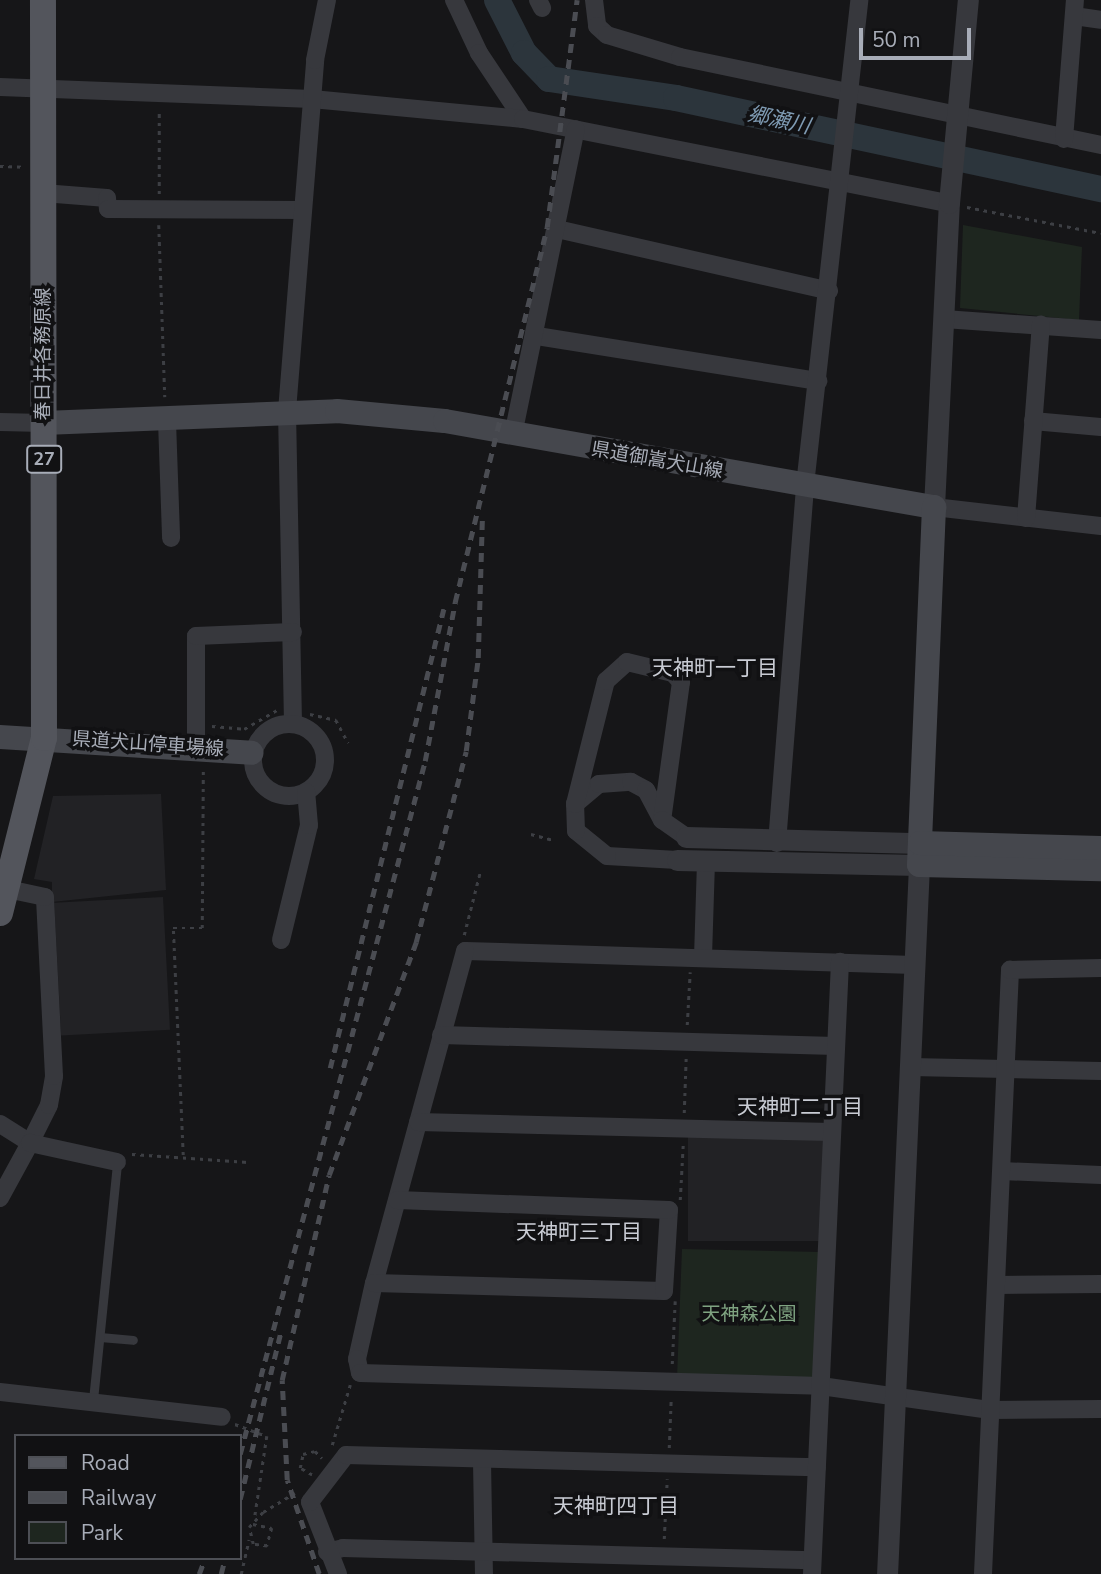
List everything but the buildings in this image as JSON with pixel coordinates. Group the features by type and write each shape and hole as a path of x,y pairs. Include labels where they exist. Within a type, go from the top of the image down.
{"main road":[{"name":"春日井各務原線","path":"4,901 44,738 43,0"},
{"name":"県道御嵩犬山線","path":"44,423 167,421 287,411 444,421 934,507"},
{"path":"919,854 934,507"},
{"name":"県道犬山停車場線","path":"0,737 44,738 200,755 251,753"},
{"path":"919,854 1101,848"},
{"path":"919,854 1101,869"}],"street":[{"path":"293,723 287,411 312,99 327,0"},
{"path":"454,0 484,62 523,119"},
{"path":"594,0 597,26 607,35 851,97 1101,145"},
{"path":"778,843 805,485 843,180 859,0"},
{"path":"968,0 949,203 934,507 1101,526"},
{"path":"1064,139 1075,8 1101,20"},
{"path":"0,88 312,99 523,119 949,203"},
{"path":"513,435 537,336 576,129"},
{"path":"43,193 107,198 108,209 303,210"},
{"path":"557,229 829,291"},
{"path":"944,318 1101,330"},
{"path":"1026,519 1041,325"},
{"path":"537,336 818,381"},
{"path":"167,421 171,538"},
{"path":"1032,421 1101,427"},
{"path":"0,422 44,423"},
{"path":"200,755 196,636 293,632"},
{"path":"662,820 681,682 673,673 627,662 606,681 575,804 576,831 591,849 607,856 706,861 919,854"},
{"path":"293,723 315,734 326,756 324,774 306,792 276,794 262,784 251,753 258,739 293,723"},
{"path":"575,804 599,784 631,782 646,790 662,820 686,837 919,854"},
{"path":"281,940 309,825 306,792"},
{"path":"887,1574 919,854"},
{"path":"703,957 706,861"},
{"path":"0,1198 49,1105 54,1076 45,897 4,901"},
{"path":"914,965 465,951 374,1283 357,1359 360,1373 821,1386 990,1410 1101,1409"},
{"path":"327,1552 483,1551 812,1567 839,962"},
{"path":"983,1574 1010,970 1101,968"},
{"path":"441,1035 836,1046"},
{"path":"911,1067 1101,1071"},
{"path":"418,1122 832,1132"},
{"path":"0,1124 30,1143 117,1162"},
{"path":"1002,1171 1101,1175"},
{"path":"374,1283 664,1291 669,1210 397,1200"},
{"path":"997,1285 1101,1284"},
{"path":"0,1392 93,1400 222,1417"},
{"path":"338,1574 327,1552 310,1502 346,1455 482,1461 817,1467"},
{"path":"482,1461 484,1574"}],"lane":[{"path":"93,1400 117,1162"},
{"path":"100,1337 133,1340"}],"path":[{"path":"159,93 159,209 167,421"},
{"path":"949,203 1101,233"},
{"path":"183,1156 173,928 202,928 200,755"},
{"path":"531,834 553,840"},
{"path":"465,951 480,872"},
{"path":"117,1162 139,1151 248,1163"},
{"path":"324,1462 315,1451 303,1454 300,1468 313,1476 328,1462 352,1376 360,1373"},
{"path":"222,1417 267,1436 253,1524 241,1574"},
{"path":"309,1485 321,1472"},
{"path":"253,1524 272,1528 267,1546 253,1544 249,1527 263,1512 298,1492"}],"shaded area":[{"path":"161,794 166,890 52,902 52,882 34,879 53,796"},
{"path":"163,897 170,1030 61,1036 54,903"},
{"path":"688,1132 824,1132 824,1241 688,1241"}],"green space":[{"path":"963,225 1082,247 1079,320 960,308"},
{"name":"天神森公園","path":"682,1249 820,1252 815,1377 809,1382 677,1378"}],"waterway":[{"name":"郷瀬川","path":"497,0 524,53 549,79 676,98 1101,189"}],"railway":[{"path":"242,1447 425,761 455,602 547,227 577,0"},
{"path":"319,1574 287,1480 282,1380 329,1175 416,942 466,751 478,658 482,520"},
{"path":"330,1068 444,609"},
{"path":"242,1491 281,1331"},
{"path":"199,1574 204,1560"},
{"path":"221,1574 224,1560"}],"district":[{"name":"天神町一丁目","path":"715,668"},
{"name":"天神町二丁目","path":"800,1107"},
{"name":"天神町三丁目","path":"579,1232"},
{"name":"天神町四丁目","path":"616,1506"}]}
